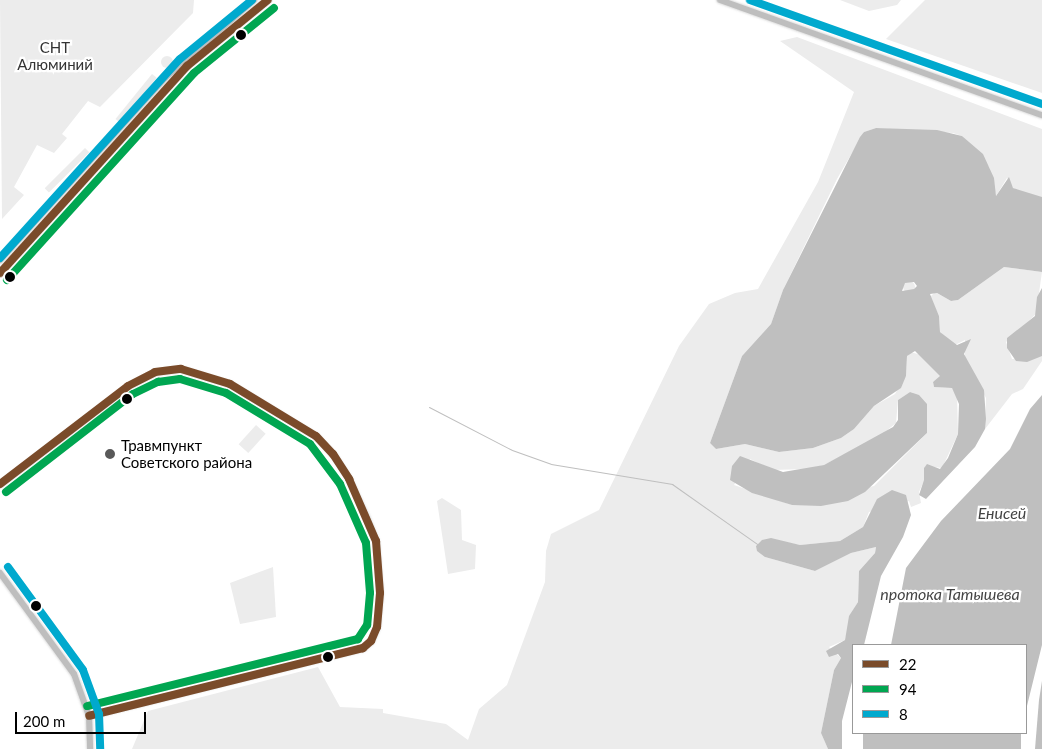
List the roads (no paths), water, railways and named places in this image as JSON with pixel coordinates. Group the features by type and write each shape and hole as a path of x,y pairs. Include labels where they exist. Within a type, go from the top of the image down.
{"main road":[{"path":"0,260 166,77 254,0"},
{"path":"0,273 187,66 268,0"},
{"path":"720,0 1042,115"},
{"path":"0,573 66,661 89,716 90,749"}],"street":[{"path":"0,484 146,375 181,369 230,384 316,436 332,454 349,479 376,541 379,562 379,619 374,636 363,648 89,716"}],"water":[{"path":"876,128 937,130 962,136 983,154 994,178 996,196 1009,177 1013,188 1042,197 1042,272 1004,267 958,300 951,301 937,293 930,294 939,316 940,332 957,345 971,339 964,354 984,390 986,419 985,429 975,447 926,499 919,495 924,480 924,468 927,464 940,469 948,458 958,434 959,404 952,388 934,387 933,382 940,376 915,351 907,356 906,376 901,388 874,406 854,429 841,438 813,448 779,452 745,444 716,449 710,443 742,356 771,324 783,290 864,132","holes":["914,282 917,286 914,289 902,291 905,283"]},
{"path":"1042,288 1042,356 1027,362 1016,361 1007,348 1007,338 1035,316 1037,297"},
{"path":"910,392 919,395 927,404 927,433 865,492 848,501 821,506 792,505 752,493 730,480 732,466 740,456 783,472 824,465 893,427 898,420 898,400"},
{"path":"1042,395 1042,645 1027,706 1027,644 891,644 906,568 941,521 1010,449 1030,409"},
{"path":"892,490 906,495 911,515 903,537 881,576 864,644 852,644 852,682 842,721 842,749 828,749 821,733 834,670 841,658 838,654 829,657 826,651 845,640 849,616 858,602 859,571 875,553 876,547 851,553 815,571 765,557 757,551 756,546 762,540 771,538 800,545 840,541 863,527 877,499"},
{"path":"1042,681 1042,749 1035,749 1039,700"},
{"path":"863,734 1021,734 1021,749 863,749"}],"waterway":[{"path":"429,407 512,450 551,464 672,484 757,544"}],"place":[{"name":"Травмпункт Советского района","path":"110,454"}],"park label":[{"name":"СНТ Алюминий","path":"55,56"}],"water label":[{"name":"Енисей","path":"1002,513"},
{"name":"протока Татышева","path":"950,594"}]}
